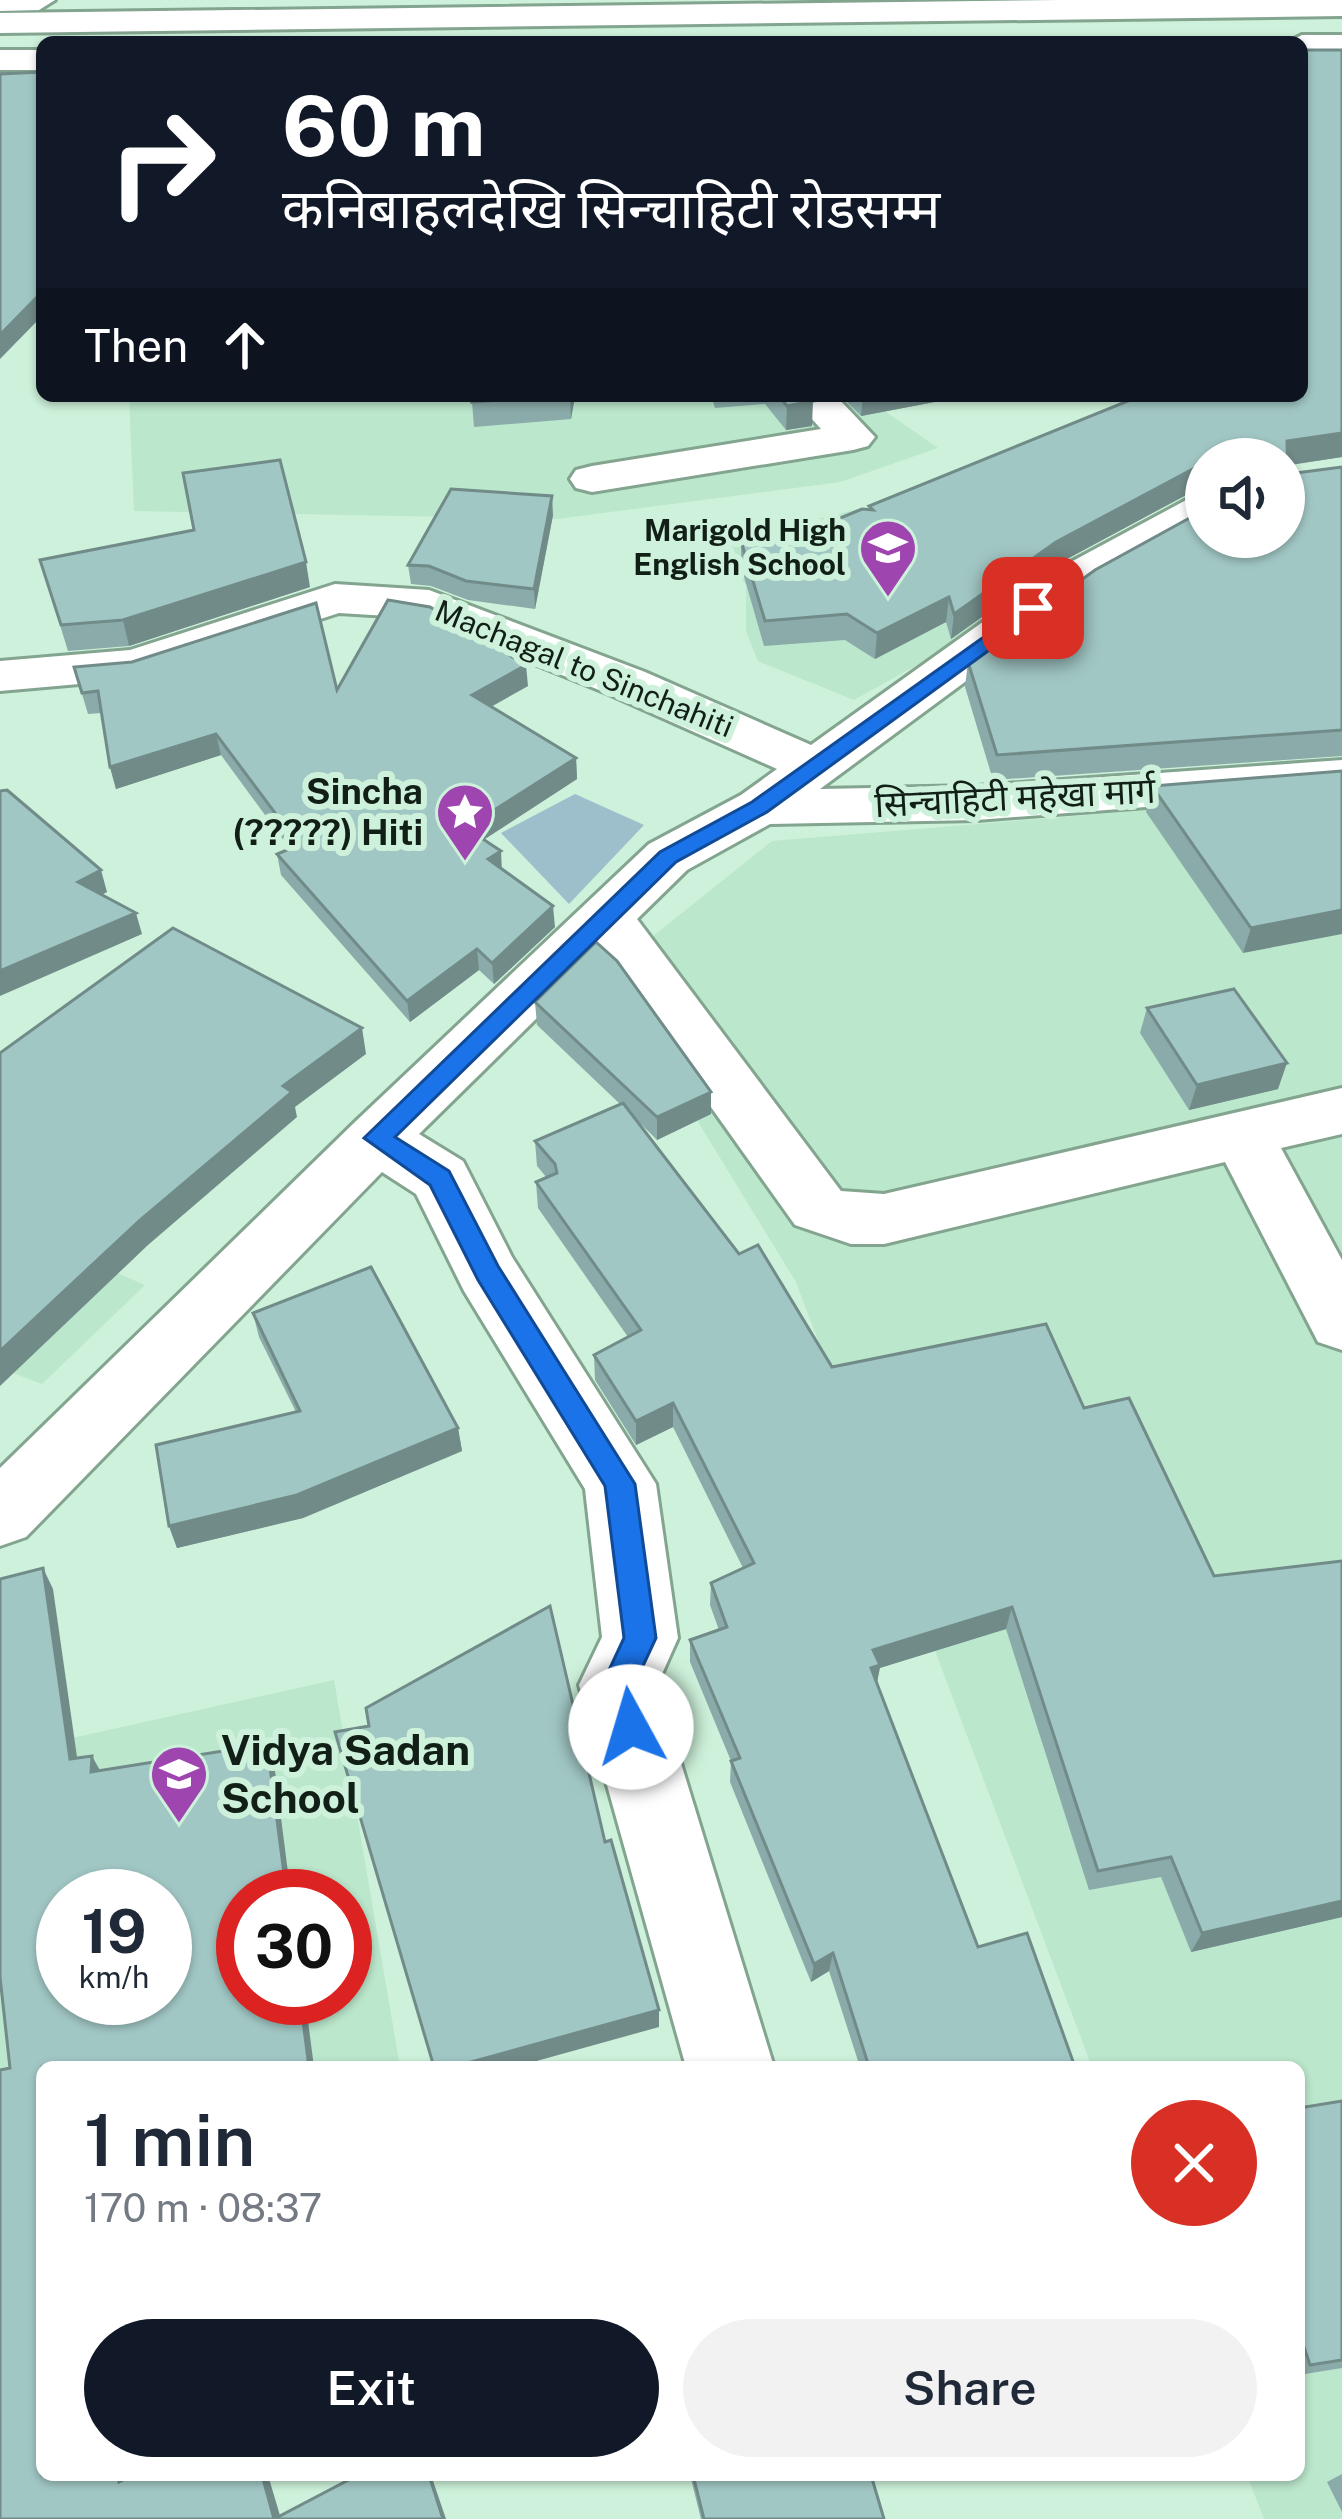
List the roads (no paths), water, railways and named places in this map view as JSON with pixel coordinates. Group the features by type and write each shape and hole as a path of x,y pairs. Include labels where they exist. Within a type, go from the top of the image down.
{"main road":[{"path":"0,1 39,0"},
{"path":"1287,26 1342,6"},
{"path":"0,23 1287,26 1342,45"},
{"path":"368,36 1342,24"},
{"path":"0,40 36,40"},
{"path":"0,60 36,60"},
{"path":"592,478 853,437 818,402"},
{"path":"0,1515 377,1138 668,857 760,807 1071,581 1185,519"},
{"name":"Machagal to Sinchahiti","path":"0,676 136,664 335,598 429,604 626,682 814,766"},
{"name":"सिन्चाहिटी महेखा मार्ग","path":"760,807 977,802 1342,776"},
{"path":"606,918 818,1208 851,1219 884,1219 1342,1111"},
{"path":"1243,1137 1342,1323"},
{"path":"377,1138 440,1178 488,1273 620,1484 640,1638 618,1685 728,2061"}],"water":[{"path":"575,794 644,825 569,904 501,833"}],"place":[{"name":"Marigold High English School","path":"888,599"},
{"name":"Sincha (?????) Hiti","path":"465,863"},
{"name":"Vidya Sadan School","path":"179,1825"}]}
